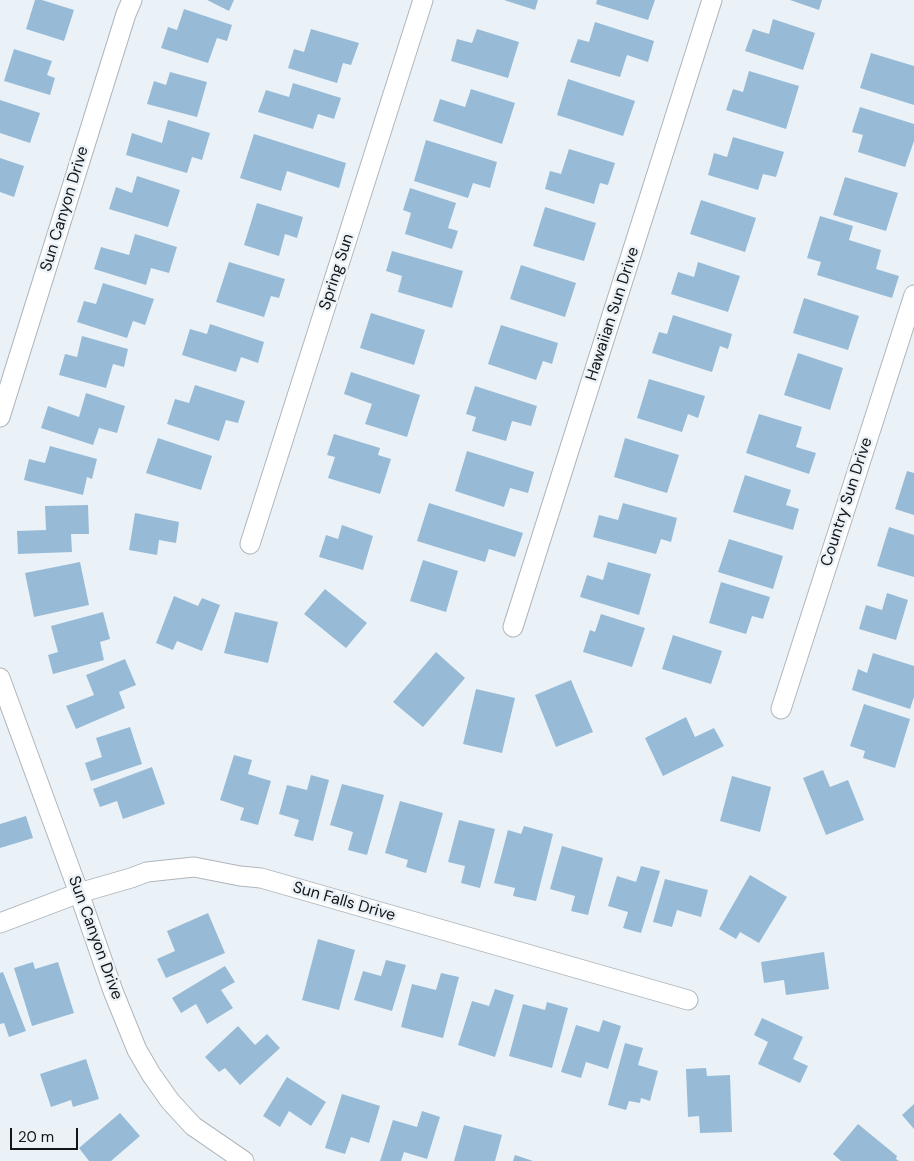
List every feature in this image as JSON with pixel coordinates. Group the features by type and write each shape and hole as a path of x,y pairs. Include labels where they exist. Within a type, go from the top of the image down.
{"street":[{"name":"Sun Canyon Drive","path":"0,418 126,14 132,0"},
{"name":"Spring Sun","path":"250,544 423,0"},
{"name":"Hawaiian Sun Drive","path":"513,627 712,0"},
{"name":"Country Sun Drive","path":"781,709 914,294"},
{"name":"Sun Canyon Drive","path":"0,678 113,991 137,1050 170,1102 193,1126 244,1161"},
{"name":"Sun Falls Drive","path":"0,923 79,893 147,872 194,867 261,878 688,1000"}],"building":[{"path":"35,0 42,0 74,10 64,41 26,29"},
{"path":"207,0 234,0 229,11"},
{"path":"504,0 538,0 535,10"},
{"path":"597,0 655,0 648,20 596,4"},
{"path":"790,0 822,0 819,10"},
{"path":"184,9 232,25 227,41 217,38 208,63 161,48 168,27 177,30"},
{"path":"773,19 815,33 803,70 745,51 753,29 769,34"},
{"path":"595,22 654,41 648,62 627,55 620,77 570,62 578,39 589,42"},
{"path":"311,29 359,43 351,65 343,63 337,83 288,68 294,49 304,52"},
{"path":"477,29 519,42 508,78 451,61 457,39 472,43"},
{"path":"14,49 52,61 47,75 55,78 50,95 4,81"},
{"path":"871,53 914,66 914,105 860,88"},
{"path":"749,71 799,86 786,129 726,110 733,89 743,92"},
{"path":"170,72 207,82 197,117 147,104 154,81 166,85"},
{"path":"568,79 635,101 623,136 557,115"},
{"path":"293,83 341,98 334,119 318,114 313,129 258,112 266,90 289,97"},
{"path":"471,89 515,103 502,144 433,121 440,99 465,107"},
{"path":"0,100 40,113 30,143 0,133"},
{"path":"860,107 914,124 914,141 905,167 858,152 863,135 852,132"},
{"path":"168,120 210,133 202,160 192,157 187,173 126,155 132,133 162,143"},
{"path":"254,134 346,163 339,188 287,171 281,191 240,178"},
{"path":"733,137 784,152 776,177 763,174 758,190 708,175 714,153 727,157"},
{"path":"426,140 497,162 490,188 473,183 468,198 414,181"},
{"path":"569,149 615,163 608,185 600,183 594,204 545,189 550,171 561,174"},
{"path":"0,158 24,166 14,197 0,192"},
{"path":"137,176 180,190 168,227 109,209 116,187 132,193"},
{"path":"845,177 898,193 886,231 833,215"},
{"path":"410,188 456,203 448,228 458,231 452,249 405,234 411,213 403,210"},
{"path":"701,200 756,218 745,252 690,234"},
{"path":"257,203 303,217 297,238 285,234 279,256 244,245"},
{"path":"545,207 596,223 584,261 533,246"},
{"path":"820,216 853,226 849,240 881,250 876,269 899,276 892,298 817,275 821,262 807,258"},
{"path":"135,234 177,247 169,273 151,268 146,285 94,269 101,247 129,255"},
{"path":"392,251 463,271 452,308 398,292 402,276 386,271"},
{"path":"229,262 285,279 279,298 271,296 264,317 216,302"},
{"path":"698,262 740,276 728,312 671,294 678,272 694,277"},
{"path":"521,265 576,283 565,317 510,299"},
{"path":"103,283 154,299 145,325 133,321 127,338 77,322 84,301 96,304"},
{"path":"804,298 859,316 848,350 793,333"},
{"path":"371,313 425,330 414,365 360,348"},
{"path":"673,315 732,334 728,349 720,346 712,372 652,353 659,332 667,334"},
{"path":"210,324 264,342 258,363 241,357 236,372 182,355 190,329 207,334"},
{"path":"501,325 558,343 552,364 543,361 536,380 488,364"},
{"path":"82,336 128,349 124,367 113,364 106,388 59,375 65,354 77,357"},
{"path":"798,353 843,368 830,410 784,395"},
{"path":"351,372 420,395 407,437 365,424 372,404 344,394"},
{"path":"649,379 705,396 698,418 688,414 682,432 637,418"},
{"path":"195,385 245,401 238,423 226,420 219,441 167,424 175,399 189,403"},
{"path":"475,386 537,406 531,426 512,421 506,441 472,431 476,417 466,414"},
{"path":"86,393 125,406 117,433 99,428 93,445 41,428 48,406 79,417"},
{"path":"759,414 802,427 796,447 816,453 809,474 746,453"},
{"path":"334,434 380,448 378,455 391,459 380,494 328,478 335,457 327,455"},
{"path":"158,438 212,456 201,490 146,473"},
{"path":"625,438 679,455 667,493 614,477"},
{"path":"50,446 97,459 92,479 87,477 83,495 24,480 29,459 45,463"},
{"path":"467,451 534,472 528,493 510,488 504,507 455,491"},
{"path":"907,471 914,473 914,515 895,509"},
{"path":"745,475 791,490 786,505 799,509 793,530 733,512"},
{"path":"429,503 523,533 515,557 489,549 485,562 417,541"},
{"path":"623,503 677,518 671,542 661,539 656,554 593,537 599,515 618,520"},
{"path":"88,505 89,534 71,534 72,552 18,554 17,531 46,530 45,506"},
{"path":"135,513 179,522 176,543 159,540 157,555 129,550"},
{"path":"342,525 373,536 363,570 319,557 326,535 338,539"},
{"path":"889,527 914,535 914,577 877,566"},
{"path":"729,539 783,556 773,589 718,572"},
{"path":"423,560 458,571 446,612 410,601"},
{"path":"80,562 89,605 34,617 25,573"},
{"path":"608,562 651,574 639,615 580,597 587,575 603,580"},
{"path":"721,582 770,597 763,619 752,616 746,634 709,623"},
{"path":"325,589 367,623 346,648 304,614"},
{"path":"887,593 908,600 896,640 859,629 866,605 882,610"},
{"path":"174,596 198,606 202,598 220,605 202,651 177,641 173,650 156,643"},
{"path":"103,612 110,639 100,642 104,660 53,674 48,655 58,652 51,626"},
{"path":"235,612 278,622 268,663 224,653"},
{"path":"601,614 645,628 632,667 583,652 590,630 595,632"},
{"path":"673,635 722,651 711,684 662,669"},
{"path":"436,652 465,678 423,727 393,702"},
{"path":"873,653 914,666 914,697 910,709 852,690 858,669 867,673"},
{"path":"125,659 136,685 119,692 125,708 76,729 66,706 94,695 86,675"},
{"path":"571,680 593,732 556,747 535,695"},
{"path":"476,689 515,698 502,753 463,744"},
{"path":"864,704 910,719 895,768 863,758 865,751 850,746"},
{"path":"686,717 695,737 714,728 724,746 663,776 645,738"},
{"path":"130,727 142,764 91,781 85,763 102,757 96,738"},
{"path":"234,755 252,760 248,774 271,781 258,825 240,820 244,808 220,800"},
{"path":"152,767 165,804 123,819 117,801 100,807 93,789"},
{"path":"823,770 830,787 848,780 864,820 826,835 803,778"},
{"path":"311,775 329,780 313,841 294,836 299,820 279,814 287,785 307,790"},
{"path":"732,776 771,787 760,832 720,821"},
{"path":"342,784 384,795 367,855 348,850 353,832 330,825"},
{"path":"400,801 443,813 426,873 406,867 408,860 385,853"},
{"path":"26,816 33,838 0,848 0,824"},
{"path":"459,820 495,829 480,888 461,883 465,866 448,862"},
{"path":"524,826 553,834 536,901 513,896 515,888 494,883 508,830 521,834"},
{"path":"562,846 603,858 588,915 571,911 575,896 550,889"},
{"path":"641,866 660,871 641,933 623,928 628,912 608,906 617,876 636,882"},
{"path":"750,875 787,897 759,943 740,932 736,939 719,929"},
{"path":"665,879 708,890 701,917 677,910 672,927 653,922"},
{"path":"208,913 225,953 166,978 157,959 175,951 167,931"},
{"path":"318,939 355,950 339,1010 302,1000"},
{"path":"824,952 829,989 786,995 784,980 764,983 761,962"},
{"path":"386,960 406,965 392,1011 354,1000 363,971 381,976"},
{"path":"33,962 35,969 58,962 74,1013 32,1026 14,968"},
{"path":"225,966 235,982 221,990 233,1008 207,1024 196,1004 181,1013 172,998"},
{"path":"3,972 26,1031 9,1037 4,1023 0,1024 0,973"},
{"path":"441,973 459,977 443,1038 401,1027 412,984 436,990"},
{"path":"495,989 514,995 495,1057 458,1045 472,1001 489,1006"},
{"path":"547,1002 568,1008 552,1068 509,1056 523,1004 545,1010"},
{"path":"762,1018 803,1037 793,1059 808,1066 800,1083 758,1064 768,1042 754,1035"},
{"path":"603,1020 621,1026 608,1069 586,1062 581,1078 561,1072 576,1025 599,1032"},
{"path":"238,1026 255,1045 267,1034 280,1048 240,1085 225,1068 219,1072 205,1057"},
{"path":"625,1043 643,1048 638,1065 658,1071 650,1101 641,1098 640,1103 629,1101 626,1110 608,1105"},
{"path":"86,1059 99,1099 73,1107 71,1100 51,1107 40,1074"},
{"path":"706,1068 707,1076 730,1075 732,1132 700,1133 699,1116 688,1117 686,1069"},
{"path":"287,1077 326,1102 311,1126 289,1111 280,1127 263,1116"},
{"path":"342,1094 380,1106 369,1143 351,1137 345,1154 325,1148"},
{"path":"914,1104 914,1129 902,1115"},
{"path":"422,1111 440,1117 427,1159 404,1152 401,1161 380,1161 393,1120 417,1127"},
{"path":"120,1113 140,1136 111,1161 89,1161 79,1148"},
{"path":"858,1124 897,1156 896,1159 899,1161 841,1161 833,1154"},
{"path":"464,1125 502,1135 495,1161 454,1161"},
{"path":"515,1155 533,1161 513,1161"}]}
